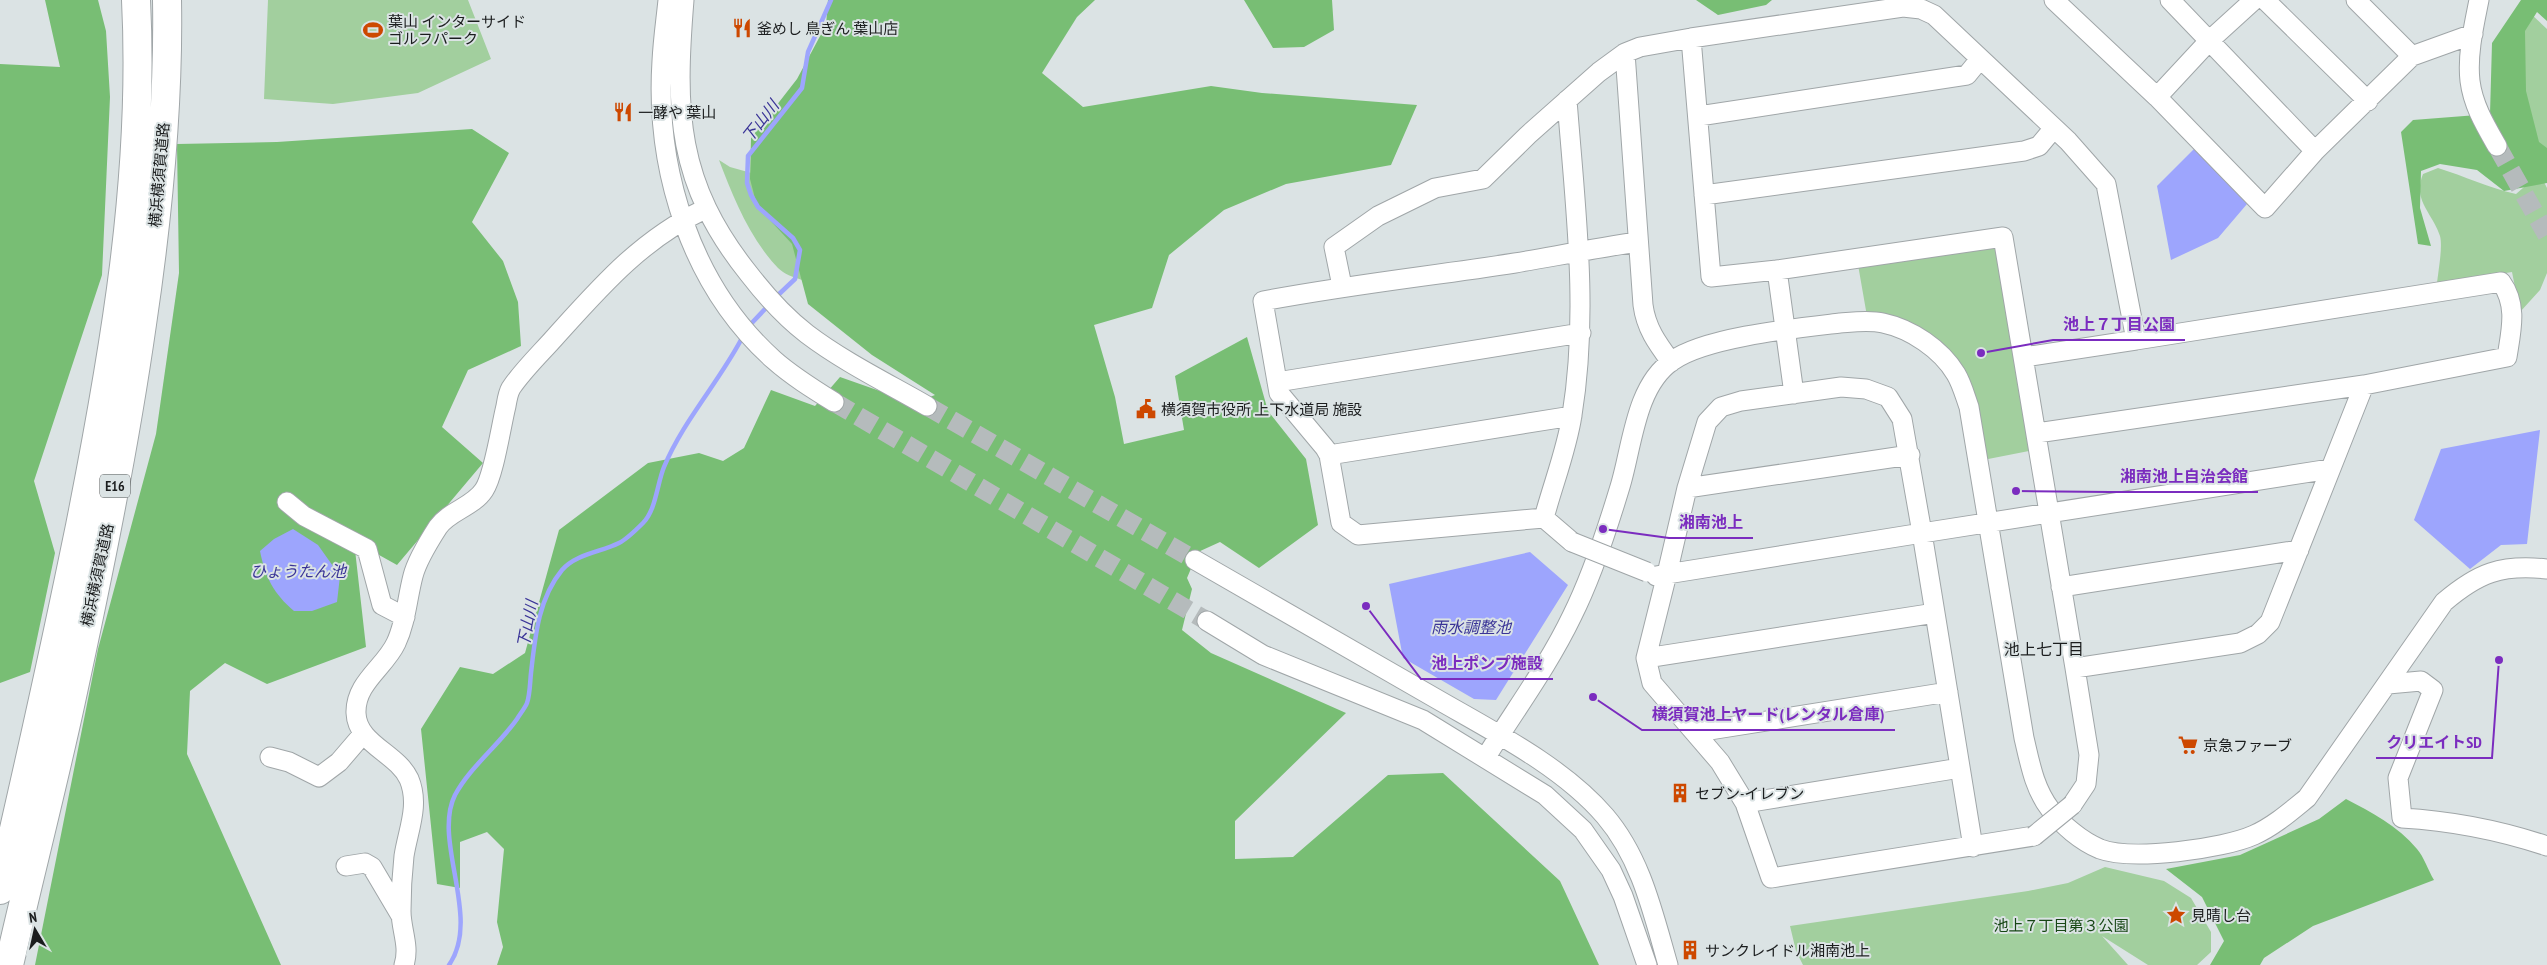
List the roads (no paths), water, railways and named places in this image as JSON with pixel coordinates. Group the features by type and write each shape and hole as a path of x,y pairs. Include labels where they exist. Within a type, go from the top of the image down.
{"highway":[{"name":"横浜横須賀道路","path":"0,890 54,658 105,402 122,277 135,148 138,42 136,0"},
{"name":"横浜横須賀道路","path":"9,965 70,703 131,402 149,275 163,154 168,52 167,0"}],"street":[{"path":"668,0 662,61 662,99 667,156 692,247 706,274 733,316 774,360 798,379 834,402"},
{"path":"684,0 678,67 681,125 705,209 741,264 781,310 807,334 927,406"},
{"path":"2054,0 2157,97 2264,208 2315,151 2412,56 2473,34"},
{"path":"2170,0 2315,151"},
{"path":"2157,97 2210,40 2254,0"},
{"path":"2265,0 2368,101"},
{"path":"2356,0 2412,56"},
{"path":"2480,0 2473,34 2470,81 2480,114 2496,146"},
{"path":"1342,286 1334,247 1378,216 1435,188 1484,179 1528,135 1567,100 1625,53 1640,47 1692,38 1903,7 1921,9 1934,15 2054,128 2106,184 2136,340"},
{"path":"1692,38 1711,277 1777,270 2003,236 2089,755 2086,784 2072,805 2034,836 1974,847 1771,878 1745,803 1720,762 1697,732 1652,682 1646,658 1687,488 1707,422 1721,407 1741,401 1841,386 1866,389 1888,397 1902,419 1910,455 1974,847"},
{"path":"1625,53 1645,322 1656,343 1671,362"},
{"path":"1699,116 1968,75 1980,59"},
{"path":"1544,518 1572,416 1581,333 1578,251 1567,100"},
{"path":"1704,195 2024,151 2039,146 2054,128"},
{"path":"404,965 407,945 401,916 404,858 413,816 413,792 408,777 395,761 363,734 357,723 355,711 362,691 371,674 395,646 406,617 413,575 439,526 476,499 488,482 510,390 601,285 624,263 683,219 705,209"},
{"path":"1638,242 1515,263 1342,286 1263,301 1279,393 1326,448 1341,523 1358,535 1544,518 1572,542 1656,576 2330,469"},
{"path":"1777,270 1794,394"},
{"path":"2024,357 2501,282 2508,292 2513,316 2507,358 2364,385 2036,433"},
{"path":"1486,758 1572,618 1591,576 1620,488 1637,419 1652,382 1671,362 1692,350 1784,330 1856,321 1883,323 1911,334 1934,348 1956,374 1969,407 2024,738 2035,782 2050,809 2072,832 2101,849 2141,854 2224,845 2254,834 2283,817 2307,798 2444,602 2467,583 2489,573 2521,566 2547,569"},
{"path":"1277,382 1581,333"},
{"path":"2075,668 2240,643 2258,634 2270,622 2364,385"},
{"path":"1329,456 1572,416"},
{"path":"1687,488 1910,455"},
{"path":"287,502 304,516 367,549 382,606 406,617"},
{"path":"2062,587 2299,550"},
{"path":"1195,560 1499,736 1562,777 1588,797 1606,817 1624,843 1638,870 1668,965"},
{"path":"1646,658 1935,614"},
{"path":"1206,621 1263,655 1422,720 1545,796 1583,830 1611,870 1623,896 1647,965"},
{"path":"2388,684 2421,681 2433,690 2398,778 2402,818 2445,820 2501,831 2547,846"},
{"path":"1697,732 1948,692"},
{"path":"270,757 289,762 319,777 338,762 363,734"},
{"path":"1745,803 1960,768"},
{"path":"346,866 366,862 372,867 401,916"}],"water":[{"path":"2195,148 2247,204 2218,238 2171,260 2157,186"},
{"path":"2540,430 2527,544 2501,545 2470,569 2414,520 2441,449"},
{"name":"ひょうたん池","path":"293,529 318,545 340,576 337,602 312,611 294,611 271,584 260,551 274,539"},
{"name":"雨水調整池","path":"1530,552 1568,585 1496,700 1474,699 1403,658 1389,584"}],"waterway":[{"name":"下山川","path":"776,297 795,279 800,250 793,238 758,207 751,195 747,183 748,156 802,88 808,52 831,0"},
{"name":"下山川","path":"748,327 766,308"},
{"name":"下山川","path":"449,965 458,946 461,925 449,834 449,814 455,795 468,775 510,729 527,703 536,633 548,593 562,570 574,560 622,541 647,518 654,504 664,467 672,450 742,338"}],"tunnel":[{"path":"2497,146 2547,235"},
{"path":"834,402 1207,621"},
{"path":"927,406 1195,560"}],"place":[{"name":"釜めし 鳥ぎん 葉山店","path":"742,28"},
{"name":"葉山 インターサイド ゴルフパーク","path":"373,30"},
{"name":"一酵や 葉山","path":"623,112"},
{"name":"池上７丁目公園","path":"1981,353"},
{"name":"横須賀市役所 上下水道局 施設","path":"1146,409"},
{"name":"湘南池上自治会館","path":"2016,491"},
{"name":"湘南池上","path":"1603,529"},
{"name":"池上ポンプ施設","path":"1366,606"},
{"name":"クリエイトSD","path":"2499,660"},
{"name":"横須賀池上ヤード(レンタル倉庫)","path":"1593,697"},
{"name":"京急ファーブ","path":"2188,745"},
{"name":"セブン-イレブン","path":"1680,793"},
{"name":"見晴し台","path":"2176,915"},
{"name":"サンクレイドル湘南池上","path":"1690,950"}],"district":[{"name":"池上七丁目","path":"2044,649"}],"park label":[{"name":"池上７丁目第３公園","path":"2061,925"}]}
